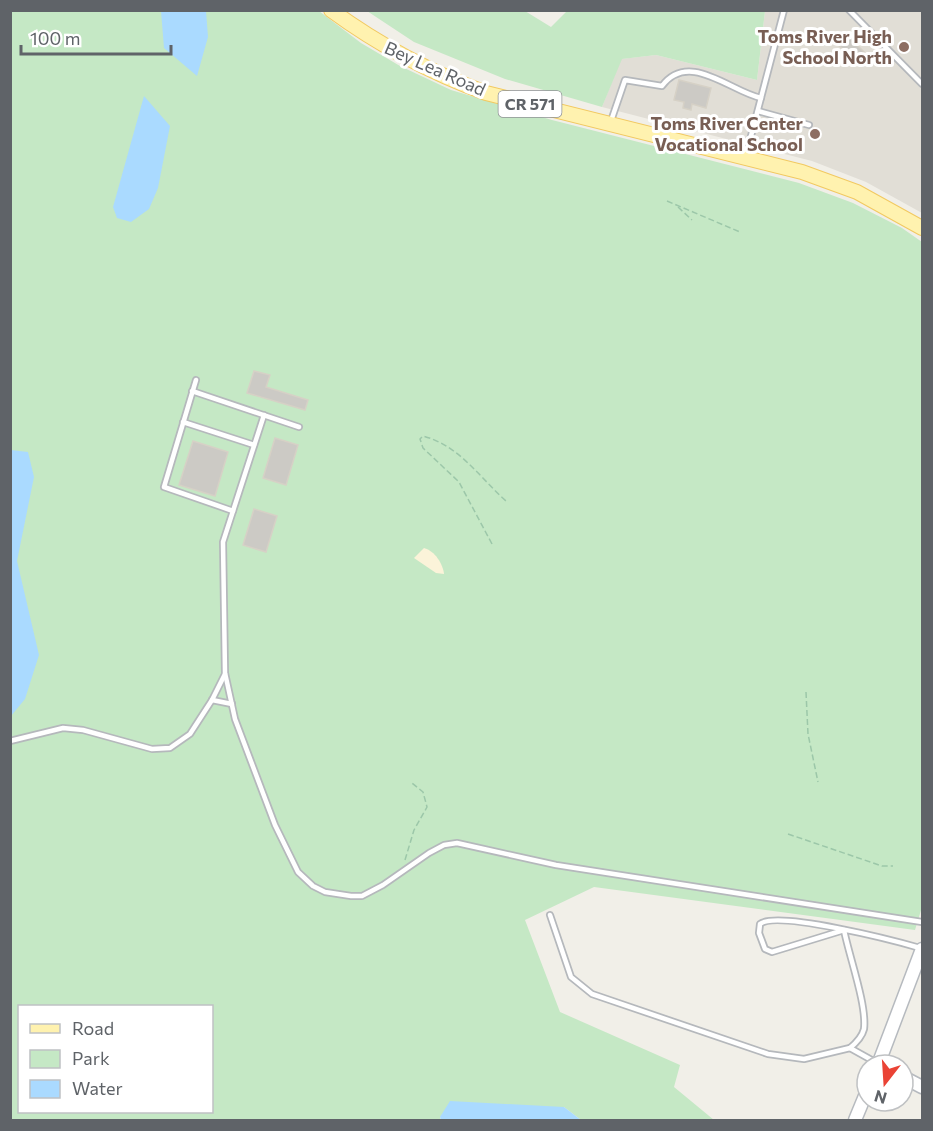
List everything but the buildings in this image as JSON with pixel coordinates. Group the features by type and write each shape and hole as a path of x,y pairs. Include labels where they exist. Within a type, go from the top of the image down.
{"main road":[{"name":"Bey Lea Road","path":"331,10 404,58 455,82 486,93 802,172 857,192 922,228"},
{"path":"884,1053 922,951"}],"lane":[{"path":"746,158 784,10"},
{"path":"849,10 922,84"},
{"path":"610,124 625,80 662,86 669,77 687,71 710,75 751,96 761,98"},
{"path":"758,111 809,125"},
{"path":"196,380 164,487 233,511"},
{"path":"192,391 299,427"},
{"path":"264,415 223,542 225,673 232,704 276,825 298,872 313,886 325,892 351,896 373,891 429,853 444,845 457,843 556,865 922,922"},
{"path":"183,422 254,445"},
{"path":"10,741 63,728 83,730 152,749 170,748 190,734 212,700 225,673"},
{"path":"212,700 232,704"},
{"path":"550,915 571,977 592,994 768,1054 793,1059 850,1048 859,1040 864,1030 862,1010 844,930"},
{"path":"844,930 772,952 765,949 759,933 760,924 770,919 844,930 877,935 922,951"},
{"path":"850,1048 859,1053"}],"path":[{"path":"668,201 740,232"},
{"path":"675,205 692,220"},
{"path":"492,544 459,482 423,448 420,439 423,436 443,443 474,467 506,501"},
{"path":"806,692 808,734 818,782"},
{"path":"402,872 414,830 428,807 423,792 411,783"},
{"path":"788,834 882,866 893,866"}],"shaded area":[{"name":"Toms River Center Vocational School","path":"765,11 922,11 922,213 866,182 812,161 602,107 621,59 656,55 757,80"}],"green space":[{"path":"10,11 319,11 361,43 400,66 451,90 552,120 799,183 853,203 902,228 922,242 922,907 915,930 594,887 525,920 560,1012 680,1065 674,1087 714,1120 581,1120 564,1107 440,1117 441,1120 11,1120"},
{"path":"367,11 525,11 551,27 567,11 765,11 757,80 656,55 622,59 602,107 505,79 414,42"}],"sand":[{"path":"424,548 438,558 444,574 436,573 414,558"}],"water":[{"path":"161,11 206,11 208,37 197,76 164,48"},
{"path":"144,96 170,126 158,188 149,209 131,222 117,218 113,207"},
{"path":"11,450 28,452 34,477 17,561 39,655 25,699 11,716"},
{"path":"450,1101 564,1107 581,1120 441,1120 440,1117"}],"place":[{"name":"Toms River High School North","path":"904,47"},
{"name":"Toms River Center Vocational School","path":"815,134"}]}
